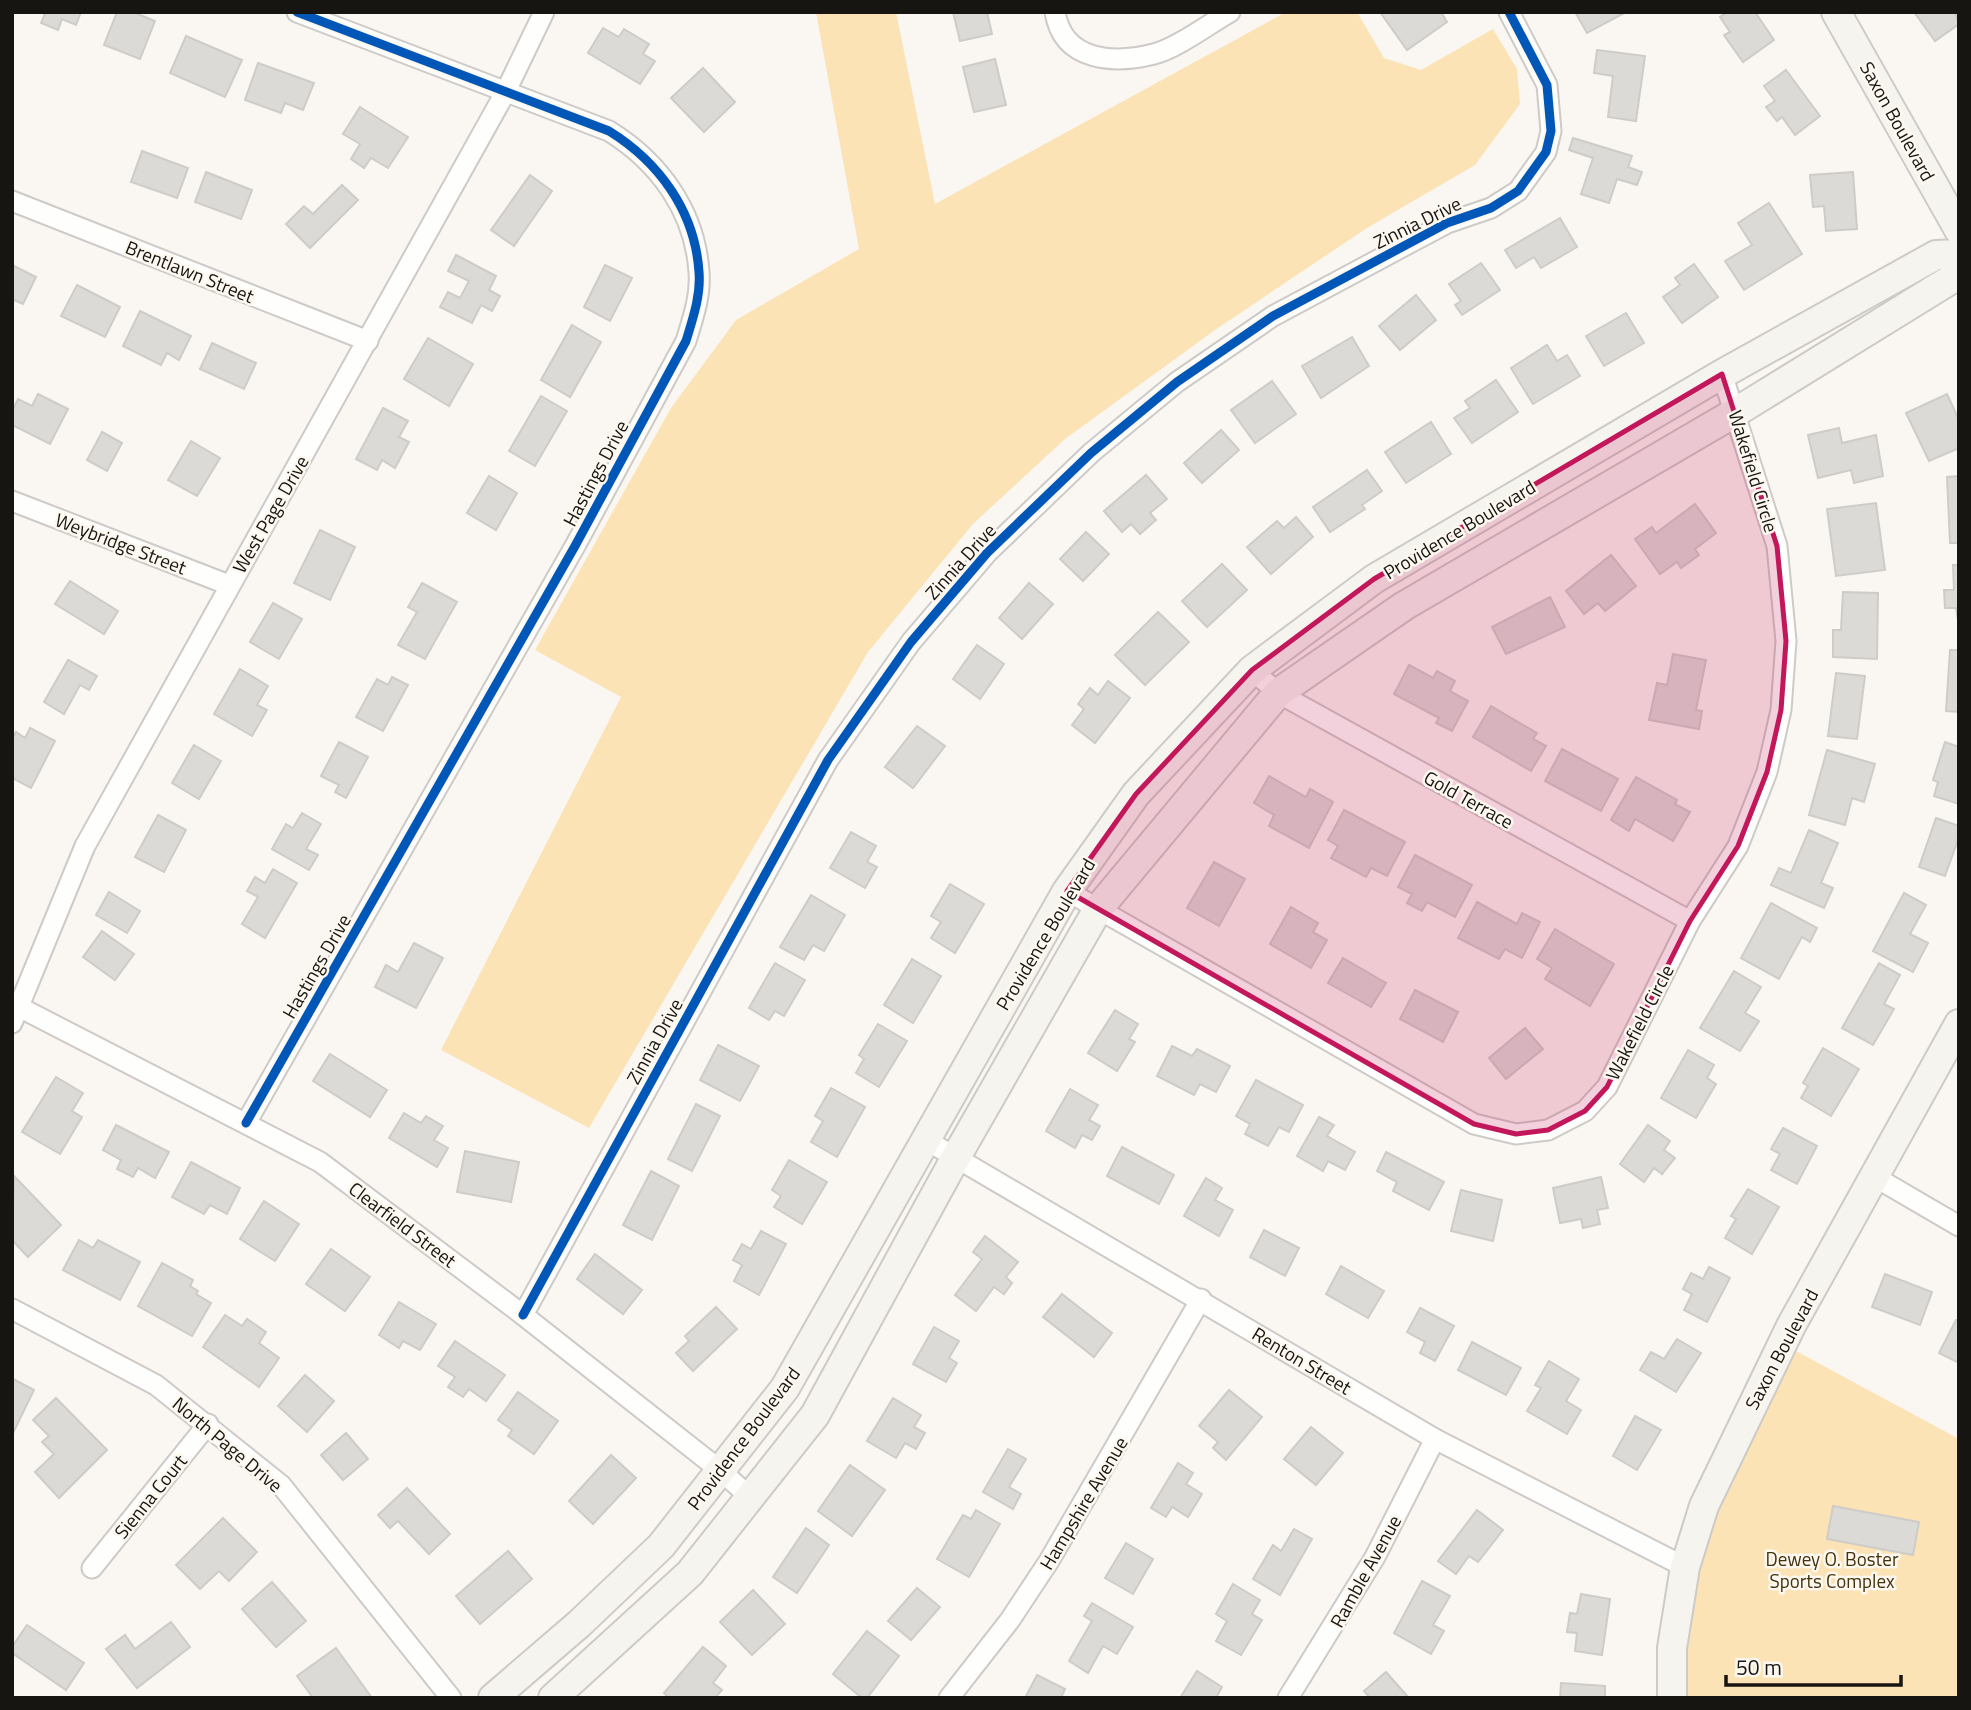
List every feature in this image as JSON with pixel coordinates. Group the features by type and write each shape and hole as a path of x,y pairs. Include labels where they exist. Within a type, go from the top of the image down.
{"main road":[{"name":"Saxon Boulevard","path":"1836,12 1959,230"},
{"name":"Providence Boulevard","path":"493,1698 579,1624 661,1546 786,1388 1067,891 1136,794 1252,670 1374,579 1722,374 1936,255 1959,254"},
{"name":"Providence Boulevard","path":"553,1698 690,1573 815,1415 956,1157 1098,909 1278,693 1404,606 1736,412 1950,280 1959,270"},
{"name":"Saxon Boulevard","path":"1672,1698 1672,1648 1685,1567 1704,1506 1735,1437 1791,1326 1959,1024"}],"street":[{"name":"Hastings Drive","path":"246,1123 575,546 686,341 697,305 699,273 693,232 666,179 631,145 608,131 297,12"},
{"name":"West Page Drive","path":"16,1015 85,846 505,93 544,12"},
{"path":"1055,12 1057,24 1077,51 1102,58 1156,54 1230,12"},
{"name":"Zinnia Drive","path":"523,1315 828,760 911,642 987,553 1091,453 1177,382 1273,316 1447,223 1491,208 1518,191 1546,152 1551,131 1548,85 1509,12"},
{"name":"Brentlawn Street","path":"12,201 368,341"},
{"name":"Wakefield Circle","path":"1067,891 1474,1124 1516,1134 1548,1130 1585,1111 1607,1087 1690,921 1738,846 1767,772 1781,710 1786,641 1777,546 1722,374"},
{"name":"Weybridge Street","path":"12,501 229,585"},
{"name":"Gold Terrace","path":"1252,670 1278,693 1690,921"},
{"name":"Clearfield Street","path":"16,1015 246,1123 320,1162 523,1315 721,1471 751,1498"},
{"name":"Renton Street","path":"926,1140 1201,1299 1435,1439 1685,1567"},
{"path":"1875,1177 1959,1226"},
{"name":"Hampshire Avenue","path":"949,1698 1010,1620 1049,1561 1201,1299"},
{"name":"North Page Drive","path":"12,1309 156,1385 281,1485 451,1698"},
{"name":"Sienna Court","path":"92,1568 208,1424"},
{"name":"Ramble Avenue","path":"1288,1698 1375,1557 1435,1439"}],"highlighted area":[{"path":"1722,374 1777,546 1786,641 1781,710 1767,772 1738,846 1690,921 1607,1087 1585,1111 1548,1130 1516,1134 1474,1124 1067,891 1136,794 1252,670 1374,579"}],"green space":[{"path":"816,12 896,12 935,204 1286,12 1357,12 1384,58 1421,70 1493,29 1517,69 1520,104 1475,165 1367,228 1215,330 1065,439 973,524 868,652 589,1128 441,1050 621,697 535,650 671,408 736,320 859,249"},
{"name":"Dewey O. Boster Sports Complex","path":"1794,1350 1959,1439 1959,1698 1683,1698 1693,1596 1715,1515"}],"building":[{"path":"40,12 81,12 76,25 62,19 58,30 41,23 45,14"},
{"path":"117,12 133,12 155,21 140,59 104,45"},
{"path":"953,12 987,12 992,34 960,41"},
{"path":"1380,12 1441,12 1447,22 1407,50"},
{"path":"1575,12 1626,12 1587,33"},
{"path":"1727,12 1755,12 1774,40 1743,62 1724,35 1730,32 1720,17"},
{"path":"1914,12 1955,12 1959,24 1935,41"},
{"path":"603,28 619,37 624,29 649,44 643,54 655,61 640,84 588,53"},
{"path":"186,36 242,60 225,97 170,73"},
{"path":"1597,50 1645,56 1636,121 1608,117 1613,76 1594,73"},
{"path":"995,59 1006,105 974,112 963,67"},
{"path":"258,63 314,83 303,110 285,103 281,113 245,100"},
{"path":"703,68 735,102 704,132 671,98"},
{"path":"1786,70 1820,116 1795,135 1782,117 1777,121 1766,107 1775,101 1764,86"},
{"path":"360,107 408,137 388,168 371,158 364,168 351,159 360,144 343,134"},
{"path":"1573,138 1632,156 1628,167 1642,172 1637,185 1617,179 1609,203 1581,194 1593,158 1569,150"},
{"path":"142,151 188,168 177,198 131,182"},
{"path":"206,172 252,190 241,219 195,202"},
{"path":"1853,172 1857,229 1826,231 1824,206 1813,207 1810,175"},
{"path":"530,175 552,191 514,246 491,230"},
{"path":"342,185 358,200 310,248 286,224 304,206 313,214"},
{"path":"1769,203 1802,254 1744,290 1725,261 1752,245 1738,223"},
{"path":"1560,218 1577,247 1541,268 1534,257 1516,268 1505,250"},
{"path":"456,255 496,276 489,290 500,296 492,311 481,305 472,323 440,307 448,292 460,298 469,281 448,271"},
{"path":"1481,263 1500,290 1462,315 1455,305 1461,301 1449,284"},
{"path":"1694,264 1718,297 1682,323 1663,297 1680,285 1675,278"},
{"path":"12,265 36,277 23,304 12,299"},
{"path":"605,265 632,278 610,321 584,307"},
{"path":"77,285 120,307 105,337 61,316"},
{"path":"1416,295 1436,320 1400,350 1379,326"},
{"path":"140,311 191,336 179,360 167,353 161,365 123,346"},
{"path":"1626,313 1644,343 1604,366 1586,336"},
{"path":"572,325 601,342 570,397 541,380"},
{"path":"1352,337 1369,366 1321,398 1302,366"},
{"path":"428,338 473,364 449,406 404,379"},
{"path":"212,343 256,363 244,389 200,369"},
{"path":"1547,345 1557,361 1567,355 1580,376 1533,404 1511,368"},
{"path":"1496,380 1518,412 1472,443 1454,418 1470,408 1465,401"},
{"path":"1272,381 1296,414 1255,443 1231,410"},
{"path":"38,394 68,409 50,444 12,425 12,411 18,399 32,406"},
{"path":"1947,394 1959,420 1959,448 1929,461 1906,413"},
{"path":"541,396 567,411 535,466 509,451"},
{"path":"383,408 408,421 399,437 409,442 395,468 382,460 377,470 356,459"},
{"path":"1431,422 1451,454 1406,483 1385,452"},
{"path":"1839,428 1842,443 1876,435 1883,476 1854,483 1851,470 1818,478 1808,435"},
{"path":"1221,430 1239,450 1202,483 1184,463"},
{"path":"102,432 122,443 107,471 87,460"},
{"path":"191,441 220,458 197,496 168,480"},
{"path":"1367,470 1382,491 1362,505 1365,509 1330,532 1313,507"},
{"path":"1146,475 1167,499 1150,513 1156,520 1140,534 1131,524 1122,532 1104,511"},
{"path":"489,476 517,493 496,530 467,513"},
{"path":"1959,476 1959,543 1950,543 1947,477"},
{"path":"1876,503 1885,570 1836,576 1827,509"},
{"path":"1695,504 1716,533 1695,549 1699,555 1681,568 1677,562 1660,574 1635,539 1652,527 1656,533"},
{"path":"1296,517 1313,537 1271,574 1247,547 1277,521 1284,528"},
{"path":"320,530 355,547 330,600 294,583"},
{"path":"1086,532 1109,554 1083,581 1060,559"},
{"path":"1611,555 1636,586 1605,611 1598,603 1584,614 1566,591"},
{"path":"1222,564 1247,590 1207,627 1182,601"},
{"path":"1953,565 1959,565 1959,626 1956,608 1945,608 1944,590 1954,590"},
{"path":"70,581 118,611 104,634 55,604"},
{"path":"422,583 457,602 425,659 398,645 417,612 408,607"},
{"path":"1029,583 1053,604 1022,639 999,618"},
{"path":"1843,592 1878,593 1877,659 1833,657 1833,630 1841,630"},
{"path":"1550,597 1565,627 1506,654 1492,627"},
{"path":"273,603 302,619 279,659 250,642"},
{"path":"1158,612 1189,642 1145,685 1115,655"},
{"path":"977,645 1004,664 980,699 953,679"},
{"path":"1950,650 1959,650 1959,712 1946,711"},
{"path":"1673,654 1706,660 1696,710 1702,711 1699,729 1649,720 1657,683 1667,685"},
{"path":"68,660 97,676 89,690 80,685 64,714 44,702"},
{"path":"1409,665 1433,678 1437,671 1455,681 1450,691 1468,701 1452,731 1436,723 1439,718 1394,694"},
{"path":"240,669 268,686 257,705 267,710 252,736 214,714"},
{"path":"1836,673 1865,676 1857,739 1828,736"},
{"path":"392,677 408,685 383,731 356,717 377,679 388,685"},
{"path":"1108,681 1130,698 1095,743 1072,725 1084,709 1078,704 1090,688 1098,695"},
{"path":"1491,706 1537,733 1533,739 1546,746 1531,771 1473,737"},
{"path":"917,726 945,746 913,788 885,767"},
{"path":"30,728 55,741 31,788 12,778 12,739 16,732 25,738"},
{"path":"339,742 368,757 346,798 335,792 339,785 321,776"},
{"path":"1945,742 1959,747 1959,804 1934,796 1938,782 1933,780"},
{"path":"194,745 221,761 199,799 172,783"},
{"path":"1562,749 1618,779 1601,811 1545,781"},
{"path":"1827,750 1875,764 1864,802 1852,798 1845,825 1809,815"},
{"path":"1269,776 1306,797 1310,789 1333,802 1309,848 1269,826 1274,815 1254,803"},
{"path":"1636,777 1677,800 1675,804 1690,812 1673,841 1635,819 1629,831 1611,820"},
{"path":"1344,810 1405,842 1387,876 1371,868 1366,877 1331,858 1338,846 1328,840"},
{"path":"302,813 321,824 306,849 318,855 309,870 272,849 286,824 293,828"},
{"path":"158,815 186,830 164,872 135,857"},
{"path":"1936,818 1959,826 1959,837 1945,876 1919,867"},
{"path":"1809,830 1838,843 1821,883 1833,888 1824,908 1771,885 1779,868 1791,873"},
{"path":"851,832 876,846 867,862 877,867 865,888 830,868"},
{"path":"1415,855 1472,885 1455,917 1427,902 1422,911 1407,903 1412,894 1398,887"},
{"path":"1214,862 1245,879 1219,926 1187,908"},
{"path":"273,869 297,883 265,938 242,924 258,897 247,891 255,877 265,883"},
{"path":"950,884 984,904 955,953 931,938 941,922 931,916"},
{"path":"109,892 140,911 127,933 96,915"},
{"path":"1904,893 1926,905 1910,934 1928,943 1913,972 1873,951"},
{"path":"811,895 845,915 824,951 813,945 804,960 780,947"},
{"path":"1477,902 1517,924 1522,913 1540,922 1522,958 1505,949 1499,959 1458,938"},
{"path":"1771,903 1817,928 1810,942 1802,937 1779,979 1741,958"},
{"path":"1291,907 1318,923 1313,932 1327,940 1311,968 1270,944"},
{"path":"1555,929 1614,964 1590,1006 1545,979 1552,968 1537,959"},
{"path":"102,931 134,954 115,980 83,957"},
{"path":"414,943 443,958 416,1008 375,987 386,965 398,972"},
{"path":"1343,958 1386,983 1371,1007 1328,983"},
{"path":"912,959 941,976 913,1023 884,1005"},
{"path":"775,963 805,980 784,1016 775,1011 769,1020 749,1008"},
{"path":"1879,963 1900,975 1884,1004 1894,1009 1873,1045 1842,1028"},
{"path":"1734,971 1761,987 1745,1013 1759,1021 1740,1051 1700,1028"},
{"path":"1415,990 1458,1012 1443,1042 1400,1019"},
{"path":"1115,1010 1138,1024 1129,1039 1135,1042 1117,1071 1088,1053"},
{"path":"878,1024 907,1041 879,1087 856,1073 864,1059 859,1055"},
{"path":"1525,1028 1543,1049 1506,1079 1489,1058"},
{"path":"718,1045 759,1066 740,1101 700,1080"},
{"path":"1172,1046 1192,1056 1197,1049 1230,1066 1216,1092 1200,1084 1194,1095 1157,1076"},
{"path":"1823,1048 1859,1069 1831,1116 1801,1098 1808,1086 1803,1083"},
{"path":"1688,1050 1714,1065 1707,1078 1716,1084 1696,1118 1661,1098"},
{"path":"330,1054 387,1090 370,1117 313,1081"},
{"path":"56,1077 83,1093 72,1111 82,1117 60,1154 22,1132"},
{"path":"1256,1080 1303,1105 1289,1132 1279,1127 1268,1146 1245,1134 1250,1124 1236,1116"},
{"path":"831,1088 865,1107 837,1157 811,1142 823,1121 815,1116"},
{"path":"1070,1089 1098,1105 1089,1120 1100,1126 1092,1140 1082,1135 1075,1148 1046,1131"},
{"path":"696,1104 720,1116 692,1171 668,1159"},
{"path":"404,1113 421,1123 426,1116 443,1126 434,1140 448,1148 437,1167 389,1138"},
{"path":"1319,1117 1334,1125 1327,1136 1355,1152 1345,1170 1328,1161 1323,1171 1297,1156"},
{"path":"116,1125 169,1152 155,1178 138,1168 133,1177 117,1169 121,1160 103,1150"},
{"path":"1648,1125 1670,1141 1664,1150 1675,1158 1662,1174 1654,1168 1644,1182 1620,1164"},
{"path":"1783,1128 1817,1146 1797,1184 1771,1170 1780,1154 1771,1149"},
{"path":"1122,1147 1174,1175 1159,1204 1107,1176"},
{"path":"465,1151 519,1162 511,1202 457,1192"},
{"path":"1386,1152 1444,1182 1429,1210 1393,1191 1397,1182 1377,1171"},
{"path":"789,1160 827,1182 802,1224 774,1207 781,1196 772,1190"},
{"path":"191,1162 240,1188 227,1214 210,1205 204,1214 172,1197"},
{"path":"651,1171 679,1186 652,1240 623,1225"},
{"path":"14,1176 61,1225 28,1257 12,1240"},
{"path":"1601,1177 1608,1208 1597,1210 1600,1224 1583,1228 1581,1219 1560,1223 1553,1188"},
{"path":"1206,1178 1222,1188 1215,1200 1233,1210 1219,1236 1184,1216"},
{"path":"1748,1189 1779,1207 1752,1254 1725,1238 1736,1219 1731,1216"},
{"path":"1461,1190 1502,1200 1493,1241 1451,1231"},
{"path":"264,1201 299,1224 275,1261 240,1239"},
{"path":"1264,1230 1299,1248 1285,1276 1250,1257"},
{"path":"761,1231 786,1244 759,1295 734,1281 742,1265 733,1260 742,1244 751,1249"},
{"path":"985,1236 1018,1262 1006,1277 1012,1283 1004,1294 994,1287 976,1311 955,1295 982,1259 973,1252"},
{"path":"79,1240 93,1248 98,1240 140,1262 120,1300 63,1270"},
{"path":"331,1249 370,1277 345,1311 306,1284"},
{"path":"595,1254 642,1290 623,1314 577,1279"},
{"path":"162,1263 193,1280 190,1286 198,1291 196,1294 211,1303 192,1336 138,1306"},
{"path":"1341,1266 1384,1291 1368,1318 1326,1294"},
{"path":"1709,1267 1730,1278 1707,1322 1684,1310 1692,1294 1683,1289 1691,1273 1703,1279"},
{"path":"1885,1274 1932,1292 1920,1325 1872,1307"},
{"path":"1062,1294 1112,1333 1094,1357 1043,1317"},
{"path":"399,1302 436,1324 420,1350 403,1341 399,1348 379,1335"},
{"path":"716,1307 737,1329 693,1371 676,1353 689,1341 685,1336"},
{"path":"1420,1308 1454,1326 1435,1361 1420,1353 1425,1342 1407,1332"},
{"path":"225,1315 242,1326 247,1319 266,1332 259,1343 279,1358 259,1387 203,1347"},
{"path":"1956,1320 1959,1321 1959,1363 1939,1353"},
{"path":"934,1327 959,1341 949,1358 957,1363 946,1382 913,1364"},
{"path":"1677,1339 1701,1353 1676,1392 1640,1370 1651,1352 1664,1359"},
{"path":"455,1341 505,1375 486,1401 469,1389 463,1397 448,1387 455,1377 438,1366"},
{"path":"1472,1342 1521,1368 1506,1395 1458,1370"},
{"path":"1549,1361 1579,1379 1566,1401 1581,1410 1567,1434 1527,1411 1541,1388 1535,1385"},
{"path":"305,1375 334,1401 307,1432 278,1406"},
{"path":"13,1379 34,1390 13,1433 12,1381"},
{"path":"1229,1390 1262,1417 1226,1460 1213,1448 1218,1442 1199,1426"},
{"path":"518,1392 558,1421 534,1454 508,1436 512,1430 498,1420"},
{"path":"56,1398 107,1450 59,1498 35,1472 54,1454 42,1442 49,1436 33,1420"},
{"path":"893,1398 921,1415 914,1427 925,1433 916,1449 905,1443 896,1458 867,1441"},
{"path":"1635,1416 1661,1430 1637,1470 1613,1456"},
{"path":"1311,1427 1343,1453 1316,1485 1284,1459"},
{"path":"346,1433 368,1459 343,1480 321,1455"},
{"path":"1008,1449 1026,1459 1009,1487 1021,1494 1013,1509 983,1492"},
{"path":"611,1455 636,1478 593,1524 569,1501"},
{"path":"1178,1463 1193,1473 1186,1484 1202,1494 1188,1517 1172,1507 1166,1517 1151,1508"},
{"path":"850,1465 885,1490 852,1536 818,1511"},
{"path":"407,1488 450,1534 429,1554 398,1521 390,1528 378,1515"},
{"path":"1833,1506 1919,1522 1913,1555 1827,1539"},
{"path":"976,1510 1000,1524 969,1577 937,1559 963,1515 971,1519"},
{"path":"1477,1510 1503,1530 1478,1562 1469,1556 1456,1574 1438,1561"},
{"path":"223,1518 257,1552 229,1581 219,1571 200,1589 176,1565"},
{"path":"806,1528 829,1545 797,1593 773,1577"},
{"path":"1294,1529 1312,1539 1280,1595 1253,1579 1273,1545 1281,1551"},
{"path":"1126,1543 1153,1559 1133,1594 1105,1578"},
{"path":"508,1551 532,1579 480,1624 456,1596"},
{"path":"1422,1581 1450,1596 1433,1625 1444,1631 1431,1654 1394,1633"},
{"path":"272,1582 306,1621 276,1647 242,1609"},
{"path":"1233,1584 1260,1600 1252,1614 1262,1620 1241,1655 1216,1641 1227,1621 1216,1614"},
{"path":"917,1588 940,1607 911,1640 888,1621"},
{"path":"753,1590 785,1624 752,1655 720,1622"},
{"path":"1581,1594 1610,1599 1602,1655 1575,1651 1577,1633 1567,1632 1570,1613 1577,1614"},
{"path":"1092,1603 1133,1627 1117,1654 1103,1646 1088,1673 1069,1661 1092,1621 1084,1616"},
{"path":"171,1622 190,1647 137,1688 106,1649 125,1635 135,1649"},
{"path":"27,1625 84,1663 66,1690 12,1653 12,1647"},
{"path":"867,1631 899,1656 867,1698 862,1698 833,1674"},
{"path":"703,1647 726,1666 713,1683 722,1690 715,1698 669,1698 664,1693"},
{"path":"336,1648 372,1698 313,1698 297,1676"},
{"path":"1197,1671 1222,1687 1216,1698 1180,1698"},
{"path":"1386,1672 1409,1698 1370,1698 1364,1691"},
{"path":"1037,1675 1065,1689 1061,1698 1025,1698"},
{"path":"1561,1683 1605,1686 1605,1698 1560,1698"}],"cycle path":[{"path":"246,1123 575,546 686,341 699,289 696,250 682,209 658,173 627,143 609,131 297,12"},
{"path":"523,1315 828,760 911,642 987,553 1091,453 1177,382 1273,316 1447,223 1491,208 1518,191 1546,152 1551,131 1547,85 1509,12"}]}
